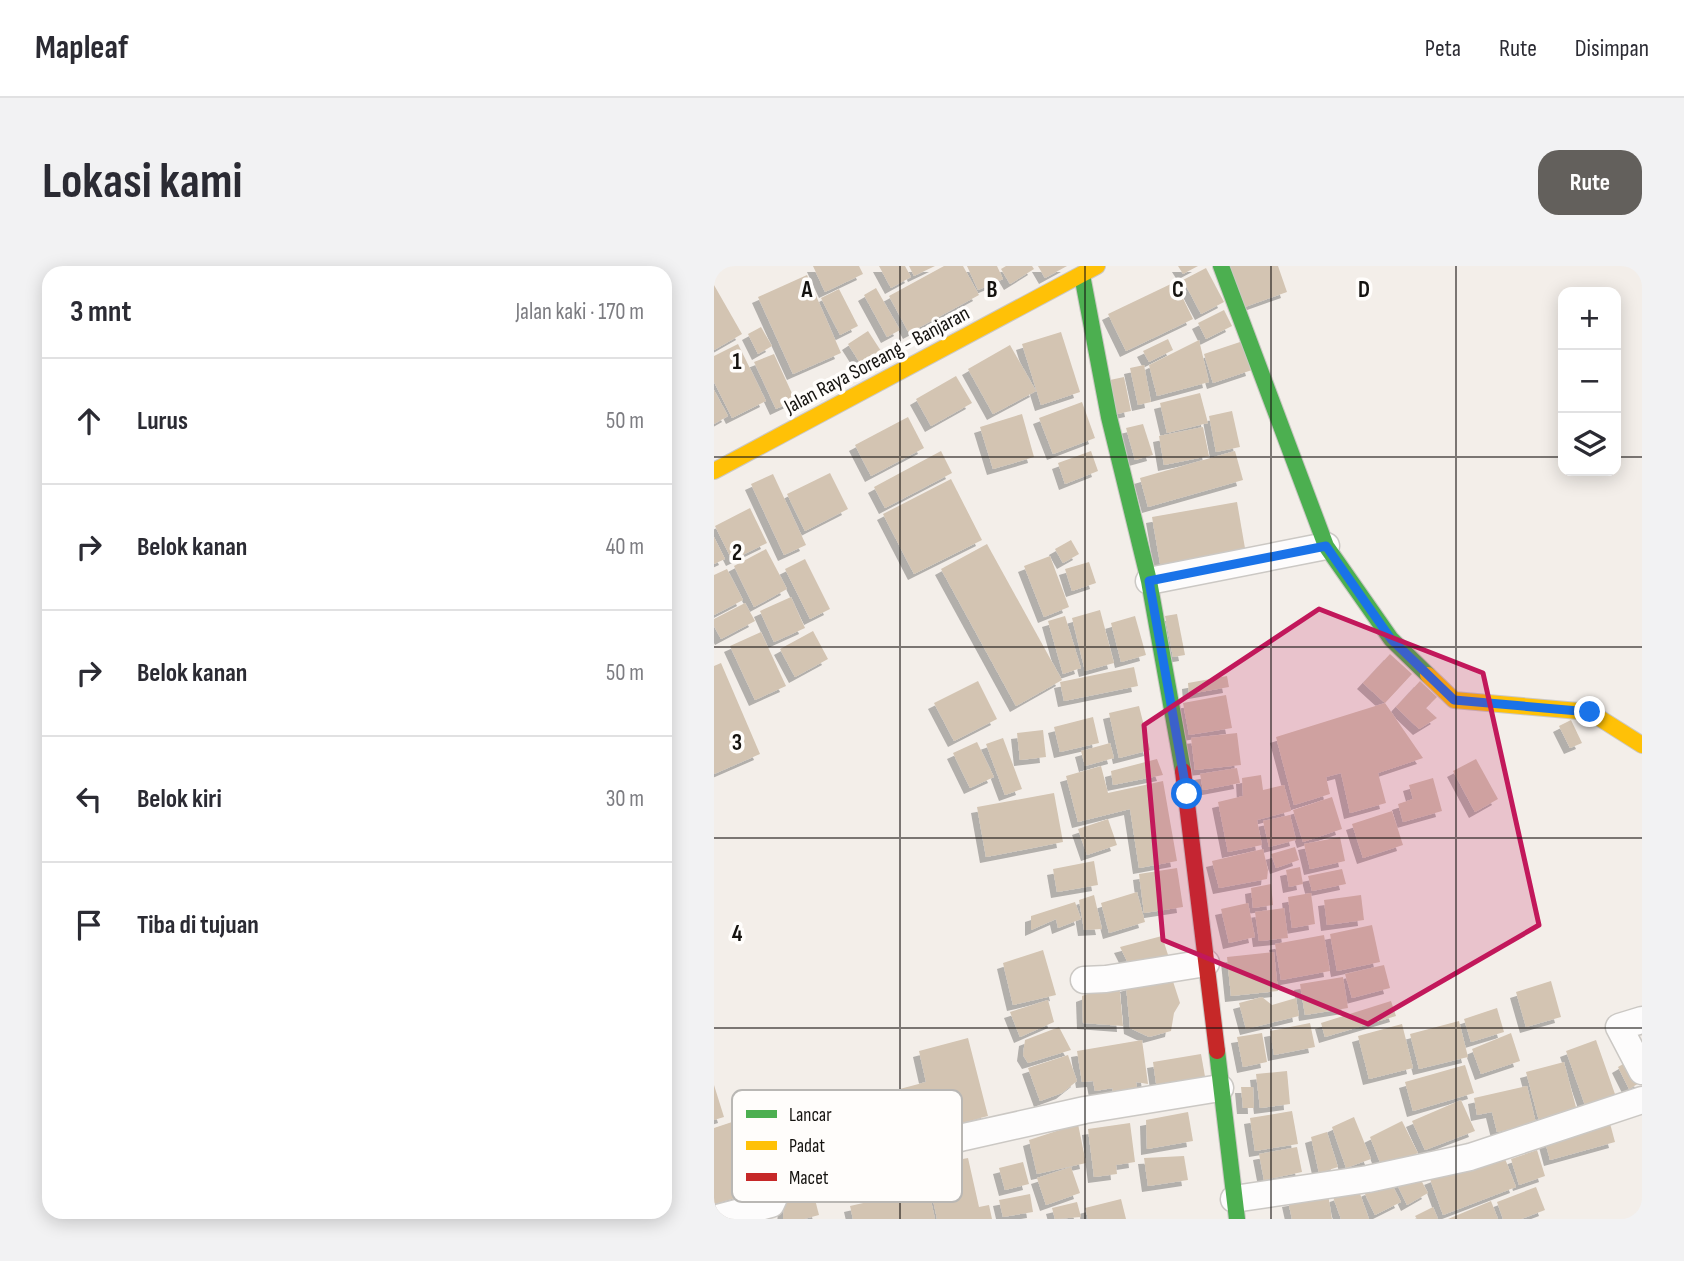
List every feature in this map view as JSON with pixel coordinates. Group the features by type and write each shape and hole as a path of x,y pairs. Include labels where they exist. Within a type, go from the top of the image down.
{"street":[{"name":"Jalan Raya Soreang - Banjaran","path":"714,471 1097,266"},
{"path":"1221,266 1326,546 1391,639 1454,700 1590,712 1642,745"},
{"path":"1082,275 1110,417 1149,581 1187,794 1236,1209 1470,1157 1642,1100"},
{"path":"1149,581 1326,546"},
{"path":"1084,980 1206,963"},
{"path":"1642,1020 1619,1027 1642,1071"},
{"path":"962,1138 1085,1110 1220,1088"},
{"path":"714,1219 774,1211"}],"highlighted area":[{"path":"1319,609 1483,673 1539,925 1368,1024 1163,940 1144,725"}],"building":[{"path":"813,266 859,266 863,274 825,292"},
{"path":"879,266 905,266 911,277 891,288"},
{"path":"909,266 935,266 914,276"},
{"path":"944,266 963,266 979,295 909,333 889,296"},
{"path":"967,266 997,266 1003,279 978,290"},
{"path":"1006,266 1032,266 1034,269 1010,284 1001,269"},
{"path":"1038,266 1067,266 1045,278"},
{"path":"1178,266 1198,266 1183,274"},
{"path":"1227,266 1278,266 1287,292 1242,308"},
{"path":"1206,268 1224,302 1201,314 1183,280"},
{"path":"807,275 841,353 793,374 758,297"},
{"path":"1175,282 1193,319 1126,351 1108,314"},
{"path":"714,285 742,334 714,350"},
{"path":"876,288 900,330 887,337 864,295"},
{"path":"839,289 858,326 840,335 821,298"},
{"path":"1224,310 1232,326 1206,339 1198,323"},
{"path":"761,327 772,346 758,354 748,334"},
{"path":"868,331 881,351 860,363 848,344"},
{"path":"1061,332 1080,392 1041,405 1022,344"},
{"path":"1168,339 1173,350 1149,362 1143,351"},
{"path":"1199,340 1209,382 1157,396 1149,365"},
{"path":"1243,341 1252,370 1213,383 1204,354"},
{"path":"738,344 766,401 732,418 714,382 714,356"},
{"path":"1010,345 1036,391 993,414 968,369"},
{"path":"774,354 795,400 776,409 754,362"},
{"path":"1144,365 1151,402 1138,405 1130,368"},
{"path":"956,376 972,403 931,426 916,399"},
{"path":"1124,377 1131,411 1117,414 1110,380"},
{"path":"714,390 728,416 714,424"},
{"path":"1200,393 1208,423 1167,433 1160,403"},
{"path":"1082,402 1095,438 1053,454 1039,418"},
{"path":"1232,411 1240,447 1216,452 1209,416"},
{"path":"1022,414 1034,457 993,469 980,427"},
{"path":"908,417 924,448 871,476 855,445"},
{"path":"1143,424 1153,455 1135,460 1126,428"},
{"path":"1203,427 1209,456 1164,465 1159,436"},
{"path":"941,451 952,473 885,508 874,487"},
{"path":"1091,451 1098,471 1065,484 1058,463"},
{"path":"1235,451 1243,480 1148,507 1140,478"},
{"path":"830,473 848,509 805,531 787,494"},
{"path":"773,474 806,545 784,555 751,484"},
{"path":"951,479 982,540 914,574 883,514"},
{"path":"1237,502 1246,554 1161,569 1152,517"},
{"path":"750,508 767,543 732,560 715,526"},
{"path":"714,537 725,559 714,564"},
{"path":"1071,540 1079,554 1063,563 1055,549"},
{"path":"987,544 1062,680 1016,706 941,569"},
{"path":"766,549 787,589 754,607 734,566"},
{"path":"1050,556 1069,607 1044,617 1024,566"},
{"path":"805,559 830,609 810,619 785,569"},
{"path":"1089,562 1096,583 1072,591 1065,569"},
{"path":"727,569 743,600 714,615 714,575"},
{"path":"791,597 805,628 774,642 760,611"},
{"path":"745,603 755,621 721,639 714,626 714,619"},
{"path":"1100,610 1114,663 1085,671 1072,618"},
{"path":"1177,614 1185,655 1173,657 1165,616"},
{"path":"1065,616 1081,668 1063,674 1048,621"},
{"path":"1135,616 1146,655 1121,662 1111,623"},
{"path":"813,631 828,659 795,677 780,649"},
{"path":"761,632 786,686 755,700 730,646"},
{"path":"1390,654 1412,674 1385,703 1363,683"},
{"path":"721,663 760,754 714,774 714,666"},
{"path":"1134,667 1138,686 1064,701 1060,682"},
{"path":"1227,676 1229,687 1189,694 1188,683"},
{"path":"978,681 997,719 954,741 934,703"},
{"path":"1420,681 1437,697 1426,708 1437,718 1419,729 1396,707"},
{"path":"1226,695 1232,728 1189,735 1183,703"},
{"path":"1385,703 1423,758 1378,773 1386,803 1350,813 1341,773 1326,777 1330,794 1294,805 1276,737"},
{"path":"1139,706 1150,750 1119,758 1109,713"},
{"path":"1093,717 1099,743 1060,752 1054,727"},
{"path":"1571,720 1582,743 1570,748 1559,726"},
{"path":"1043,730 1046,757 1020,760 1017,733"},
{"path":"1237,733 1241,765 1195,770 1191,738"},
{"path":"1003,738 1022,789 1005,795 986,744"},
{"path":"977,742 994,777 970,788 953,753"},
{"path":"1110,743 1114,758 1085,766 1081,751"},
{"path":"1157,759 1163,775 1113,785 1111,771"},
{"path":"1476,759 1498,799 1475,812 1453,771"},
{"path":"1101,766 1108,793 1163,781 1177,861 1139,868 1130,809 1078,822 1066,776"},
{"path":"1237,768 1240,783 1203,790 1200,774"},
{"path":"1261,775 1263,790 1284,785 1291,811 1257,820 1262,845 1228,852 1218,802 1243,796 1242,778"},
{"path":"1433,778 1442,811 1403,822 1398,804 1413,799 1409,785"},
{"path":"1054,793 1063,842 986,857 977,807"},
{"path":"1332,797 1342,829 1303,842 1293,810"},
{"path":"1392,811 1403,845 1363,858 1352,824"},
{"path":"1290,815 1296,840 1269,847 1263,821"},
{"path":"1108,819 1117,845 1087,855 1078,829"},
{"path":"1340,837 1345,861 1310,869 1304,844"},
{"path":"1295,847 1299,860 1276,868 1271,854"},
{"path":"1263,849 1268,870 1267,879 1219,888 1212,861"},
{"path":"1094,861 1098,885 1057,892 1053,869"},
{"path":"1300,867 1303,884 1289,887 1286,870"},
{"path":"1177,868 1183,907 1144,913 1139,874"},
{"path":"1342,869 1346,884 1312,891 1308,876"},
{"path":"1271,884 1273,905 1253,908 1251,888"},
{"path":"1137,892 1145,922 1109,933 1101,903"},
{"path":"1311,893 1315,924 1292,928 1288,897"},
{"path":"1094,895 1102,929 1084,930 1079,900"},
{"path":"1361,895 1364,920 1327,925 1324,900"},
{"path":"1075,902 1081,919 1058,928 1056,919 1031,930 1031,916"},
{"path":"1248,903 1255,937 1229,943 1221,909"},
{"path":"1284,908 1288,938 1259,941 1255,912"},
{"path":"1372,925 1380,962 1337,971 1330,934"},
{"path":"1324,935 1330,971 1281,980 1275,944"},
{"path":"1162,936 1169,958 1131,969 1120,947"},
{"path":"1043,950 1056,995 1013,1005 1003,963"},
{"path":"1274,952 1278,991 1231,996 1227,957"},
{"path":"1384,965 1390,988 1352,998 1345,974"},
{"path":"1170,972 1180,1003 1174,1013 1171,1031 1149,1037 1130,1028 1126,986"},
{"path":"1343,977 1348,1008 1305,1015 1300,984"},
{"path":"1551,981 1561,1017 1526,1027 1516,992"},
{"path":"1119,982 1123,1026 1083,1023 1082,996"},
{"path":"1262,997 1272,1005 1296,998 1299,1016 1246,1029 1239,1003"},
{"path":"1048,1000 1054,1022 1020,1037 1010,1012"},
{"path":"1391,1001 1396,1016 1325,1037 1321,1023"},
{"path":"1497,1008 1504,1032 1471,1042 1464,1019"},
{"path":"1459,1021 1468,1057 1419,1069 1410,1034"},
{"path":"1310,1023 1315,1047 1274,1055 1270,1031"},
{"path":"1402,1024 1413,1068 1369,1079 1358,1036"},
{"path":"1059,1027 1071,1050 1028,1063 1023,1055 1025,1040"},
{"path":"1262,1033 1267,1062 1243,1067 1237,1037"},
{"path":"1511,1033 1520,1061 1481,1074 1472,1049"},
{"path":"968,1038 988,1116 962,1123 962,1090 896,1090 926,1082 919,1051"},
{"path":"1142,1040 1148,1084 1136,1082 1138,1092 1111,1096 1113,1088 1095,1091 1093,1081 1082,1082 1077,1051"},
{"path":"1596,1040 1616,1097 1586,1108 1566,1051"},
{"path":"1201,1054 1206,1082 1157,1090 1153,1062"},
{"path":"1068,1055 1077,1081 1062,1093 1040,1101 1028,1068"},
{"path":"1630,1060 1641,1082 1629,1089 1618,1067"},
{"path":"1564,1062 1577,1111 1539,1121 1526,1072"},
{"path":"1465,1065 1474,1093 1413,1111 1405,1082"},
{"path":"1287,1071 1290,1104 1260,1108 1256,1074"},
{"path":"714,1085 724,1117 714,1120"},
{"path":"1527,1086 1536,1123 1497,1132 1492,1112 1477,1115 1474,1098"},
{"path":"1241,1087 1253,1087 1254,1108 1243,1108"},
{"path":"1461,1100 1475,1131 1425,1150 1412,1121"},
{"path":"1292,1111 1298,1144 1255,1151 1250,1118"},
{"path":"1188,1112 1193,1141 1147,1149 1146,1120"},
{"path":"1608,1116 1615,1142 1550,1160 1543,1134"},
{"path":"1354,1117 1371,1159 1346,1168 1332,1127"},
{"path":"1402,1121 1418,1153 1383,1170 1370,1137"},
{"path":"732,1122 732,1199 714,1204 714,1128"},
{"path":"1130,1123 1135,1162 1116,1165 1117,1174 1094,1177 1088,1129"},
{"path":"1078,1124 1086,1163 1037,1174 1029,1140"},
{"path":"1327,1132 1338,1167 1319,1173 1311,1137"},
{"path":"1297,1147 1302,1172 1264,1180 1259,1154"},
{"path":"1537,1150 1545,1176 1519,1185 1511,1159"},
{"path":"1502,1151 1516,1187 1443,1215 1430,1179"},
{"path":"1184,1156 1188,1180 1148,1186 1144,1158"},
{"path":"968,1158 979,1207 989,1205 992,1219 937,1219 933,1202 962,1202 962,1159"},
{"path":"1023,1162 1029,1184 1005,1190 999,1168"},
{"path":"1071,1167 1080,1193 1046,1205 1037,1178"},
{"path":"1415,1169 1428,1193 1407,1205 1395,1180"},
{"path":"1390,1181 1401,1202 1375,1215 1364,1192"},
{"path":"1536,1187 1545,1210 1521,1219 1503,1219 1497,1202"},
{"path":"1358,1188 1369,1219 1341,1219 1333,1197"},
{"path":"1030,1194 1033,1212 1003,1217 999,1200"},
{"path":"1328,1194 1332,1219 1292,1219 1288,1201"},
{"path":"1121,1199 1126,1219 1088,1219 1085,1208"},
{"path":"1491,1201 1498,1219 1448,1219"},
{"path":"784,1202 816,1202 819,1215 804,1219 783,1219"},
{"path":"868,1202 931,1202 935,1219 853,1219 850,1206"},
{"path":"1077,1202 1081,1217 1055,1219 1052,1208"},
{"path":"1433,1207 1438,1219 1417,1219 1415,1216"}],"traffic: fast":[{"path":"1221,266 1326,546 1391,639 1428,675"},
{"path":"1082,275 1109,417 1149,581 1183,771"},
{"path":"1217,1051 1237,1219"}],"traffic: slow":[{"path":"714,471 1097,266"},
{"path":"1428,675 1454,700 1590,712 1642,745"}],"traffic: jam":[{"path":"1183,771 1217,1051"}],"route":[{"path":"1187,794 1149,581 1326,546 1391,639 1454,700 1590,712"}]}
